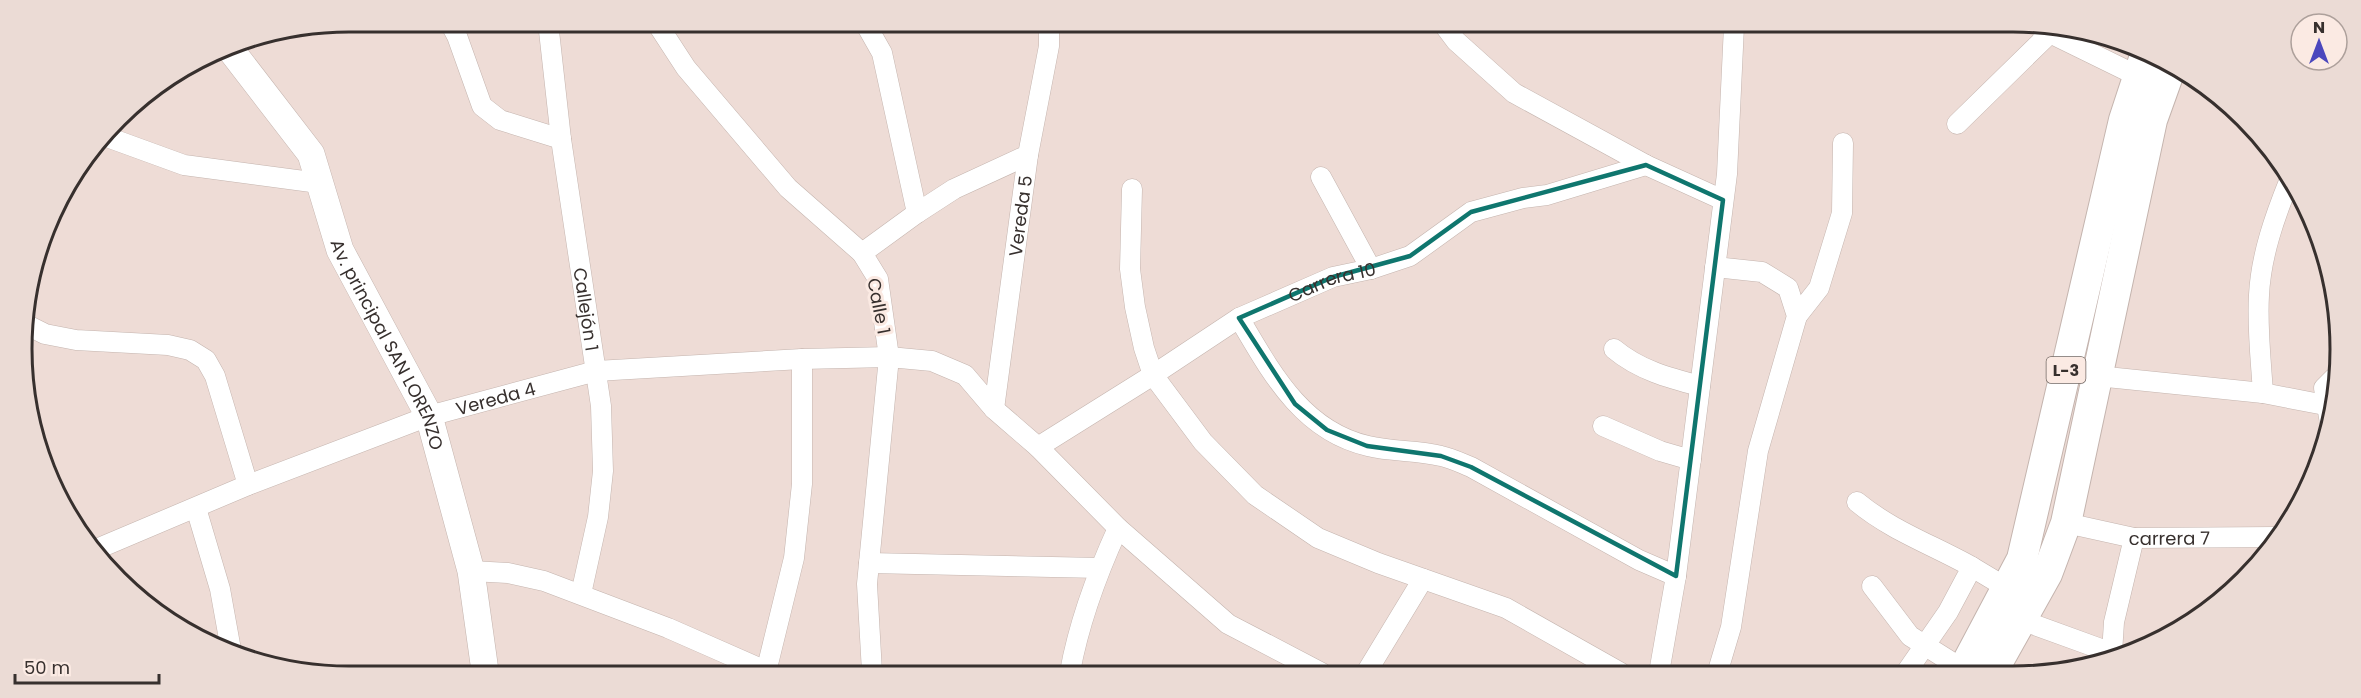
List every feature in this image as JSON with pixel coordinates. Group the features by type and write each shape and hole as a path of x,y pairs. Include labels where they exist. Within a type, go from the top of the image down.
{"main road":[{"name":"Av. principal SAN LORENZO","path":"233,53 311,154 340,250 429,416 471,571 484,666"},
{"name":"L-3","path":"1975,666 2007,588 2022,559 2124,120 2140,66"},
{"name":"L-3","path":"1978,666 2021,620 2047,574 2066,523 2152,120 2168,77"}],"street":[{"path":"455,32 482,106 500,120 561,139"},
{"name":"Callejón 1","path":"549,32 561,139 601,406 603,471 598,517 581,594"},
{"name":"Calle 1","path":"663,32 686,68 788,188 862,253 878,279 889,357 867,584 872,666"},
{"path":"870,32 882,53 917,213"},
{"name":"Vereda 5","path":"994,409 1028,155 1049,46 1048,32"},
{"path":"1449,32 1456,41 1514,93 1646,165 1723,200"},
{"path":"1660,666 1676,576 1727,174 1734,32"},
{"path":"1957,124 2045,33"},
{"path":"2063,36 2168,77"},
{"path":"112,138 184,165 319,183"},
{"path":"1719,666 1731,627 1758,451 1797,316 1819,288 1842,213 1843,143"},
{"path":"862,253 954,189 1028,155"},
{"name":"Carrera 10","path":"1038,447 1239,318 1333,277 1371,269 1410,256 1471,212 1523,198 1547,195 1646,165"},
{"path":"1321,177 1371,269"},
{"path":"1132,189 1130,269 1139,327 1153,375 1203,442 1255,495 1318,538 1378,564 1506,608 1609,666"},
{"path":"2263,393 2259,340 2259,294 2276,213 2286,189"},
{"path":"1715,267 1762,272 1788,288 1797,316"},
{"path":"1239,318 1294,404 1327,430 1367,446 1441,456 1471,467 1618,549 1676,576"},
{"path":"32,328 45,334 76,340 168,345 190,350 206,360 215,376 248,485"},
{"path":"1614,349 1628,361 1643,368 1700,386"},
{"name":"Vereda 4","path":"101,547 248,485 429,416 596,371 802,359 889,357 932,361 966,375 994,409 1038,447 1118,528 1228,624 1309,666"},
{"path":"767,666 794,558 802,484 802,359"},
{"path":"2097,376 2263,393 2323,412"},
{"path":"1603,426 1691,460"},
{"path":"1857,502 1893,528 1972,567 2007,588"},
{"path":"195,507 220,589 230,643"},
{"name":"carrera 7","path":"2066,523 2134,538 2267,537"},
{"path":"1071,666 1076,641 1100,568 1118,528"},
{"path":"2115,650 2114,622 2134,538"},
{"path":"869,562 1100,568"},
{"path":"1910,666 1948,612 1972,567"},
{"path":"471,571 508,573 544,581 668,628 755,666"},
{"path":"1370,666 1423,579"},
{"path":"1872,586 1900,625 1924,646 1960,666"},
{"path":"2021,620 2109,652"}],"highlighted area":[{"path":"1646,165 1723,200 1676,576 1471,467 1441,456 1367,446 1327,430 1295,404 1239,318 1333,277 1410,256 1471,212"}]}
